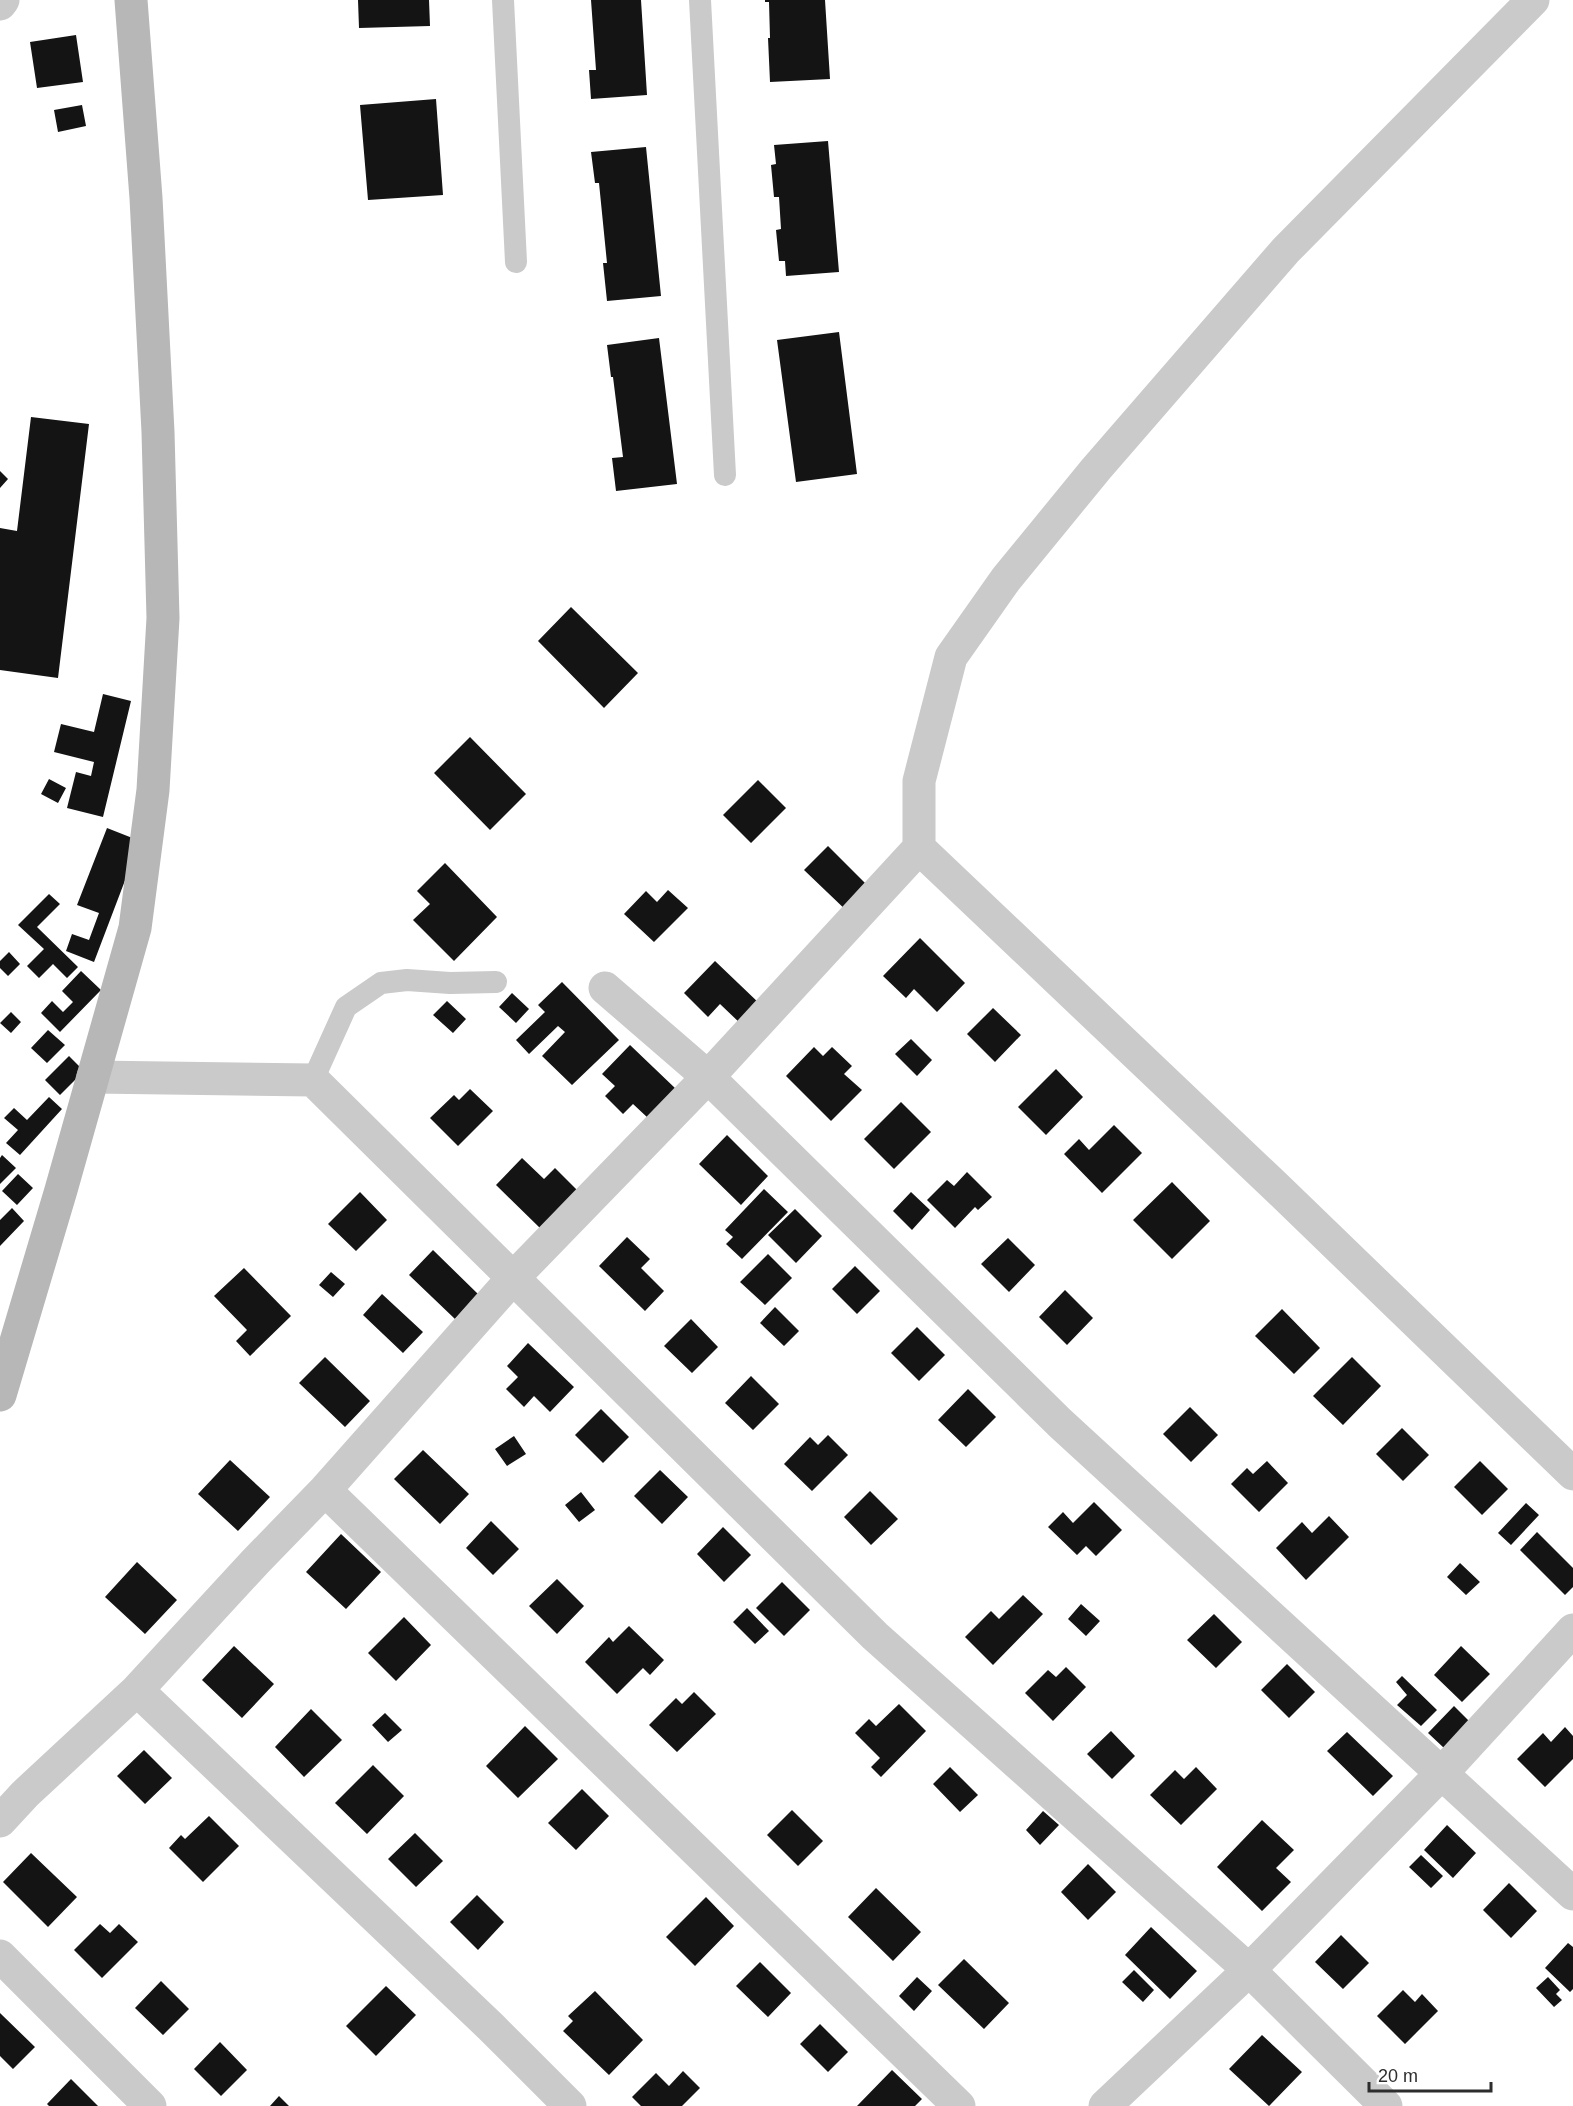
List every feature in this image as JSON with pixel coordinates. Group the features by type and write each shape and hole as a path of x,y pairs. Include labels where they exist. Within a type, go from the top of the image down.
{"main road":[{"path":"0,1395 135,928 153,790 163,618 158,432 147,210 131,0"}],"street":[{"path":"0,4 3,0"},
{"path":"0,1821 25,1794 137,1690 256,1560 325,1490 513,1278 708,1077 919,848 919,781 951,657 1006,579 1096,469 1286,250 1533,0"},
{"path":"919,848 1573,1474"},
{"path":"605,988 708,1077 1060,1423 1573,1894"},
{"path":"93,1077 313,1080 875,1636 1249,1970 1386,2106"},
{"path":"325,1490 959,2106"},
{"path":"1105,2106 1249,1970 1442,1773 1573,1630"},
{"path":"137,1690 483,2019 570,2106"},
{"path":"0,1956 150,2106"}],"lane":[{"path":"503,0 516,262"},
{"path":"700,0 725,475"},
{"path":"313,1080 346,1007 381,983 407,980 450,983 496,982"}],"building":[{"path":"358,0 429,0 430,26 359,28"},
{"path":"591,0 641,0 647,95 591,99 589,70 596,70"},
{"path":"765,0 825,0 830,79 770,82 769,2"},
{"path":"76,35 83,82 37,88 30,42"},
{"path":"436,99 443,195 368,200 360,105"},
{"path":"82,105 86,126 58,132 54,110"},
{"path":"828,141 839,272 786,276 785,261 779,261 776,230 781,229 779,197 774,197 771,165 776,164 774,145"},
{"path":"646,147 661,296 607,301 603,263 607,263 599,183 595,183 591,152"},
{"path":"839,332 857,474 796,482 777,340"},
{"path":"659,338 677,484 616,491 612,458 623,457 607,345"},
{"path":"31,417 89,424 58,678 0,670 0,528 17,531"},
{"path":"0,471 8,479 0,488"},
{"path":"571,607 638,673 604,708 538,641"},
{"path":"103,694 131,701 103,817 67,808 76,772 91,776 94,762 54,752 61,724 94,732"},
{"path":"470,737 526,794 490,830 434,773"},
{"path":"49,779 66,788 58,803 41,794"},
{"path":"758,780 786,808 751,843 723,815"},
{"path":"107,828 140,841 94,962 66,951 72,934 89,940 99,913 77,905"},
{"path":"828,846 873,891 850,914 804,870"},
{"path":"445,863 497,917 454,961 413,920 430,904 417,891"},
{"path":"668,890 688,908 654,942 624,914 646,891 657,902"},
{"path":"49,894 60,904 37,927 78,967 67,978 53,964 39,978 27,966 44,949 18,925"},
{"path":"920,938 965,983 937,1012 914,989 906,998 883,976"},
{"path":"9,952 20,964 8,976 0,968 0,961"},
{"path":"715,961 761,1005 742,1025 720,1004 708,1017 684,993"},
{"path":"81,971 101,990 60,1032 41,1013 52,1001 63,1012 73,1002 62,991"},
{"path":"562,982 619,1040 572,1085 542,1056 565,1032 558,1026 529,1054 516,1040 545,1012 538,1005"},
{"path":"512,993 529,1009 516,1023 499,1007"},
{"path":"447,1001 466,1019 453,1033 433,1015"},
{"path":"993,1008 1021,1035 995,1062 967,1034"},
{"path":"11,1012 21,1022 11,1033 0,1023"},
{"path":"48,1030 65,1045 47,1063 31,1048"},
{"path":"911,1039 932,1060 917,1076 895,1054"},
{"path":"630,1045 676,1089 648,1118 633,1104 623,1114 605,1096 615,1086 602,1074"},
{"path":"814,1047 823,1056 832,1047 852,1066 844,1074 862,1090 831,1121 786,1076"},
{"path":"69,1056 84,1071 60,1095 45,1080"},
{"path":"1056,1069 1083,1097 1046,1135 1018,1107"},
{"path":"470,1089 493,1111 458,1146 430,1118 454,1095 459,1100"},
{"path":"49,1097 62,1109 20,1155 6,1143 18,1130 4,1118 14,1108 27,1120"},
{"path":"901,1102 931,1132 894,1169 864,1139"},
{"path":"1114,1125 1142,1153 1102,1193 1064,1154 1079,1139 1089,1150"},
{"path":"727,1135 768,1176 741,1205 699,1164"},
{"path":"2,1155 16,1168 0,1184 0,1158"},
{"path":"522,1158 544,1179 555,1168 578,1191 541,1229 496,1185"},
{"path":"967,1172 992,1197 978,1210 975,1207 955,1228 927,1200 947,1180 954,1186"},
{"path":"18,1174 33,1188 17,1205 2,1191"},
{"path":"1172,1182 1210,1221 1172,1259 1133,1220"},
{"path":"764,1189 788,1212 742,1259 726,1244 733,1237 725,1230"},
{"path":"360,1192 387,1220 356,1251 328,1224"},
{"path":"911,1192 930,1210 912,1230 893,1211"},
{"path":"12,1208 24,1221 0,1246 0,1220"},
{"path":"795,1209 822,1236 796,1263 768,1235"},
{"path":"627,1237 650,1259 641,1268 664,1291 645,1311 599,1266"},
{"path":"1008,1238 1035,1265 1009,1292 981,1264"},
{"path":"433,1250 478,1294 455,1319 409,1275"},
{"path":"768,1254 792,1278 765,1305 740,1282"},
{"path":"855,1266 880,1291 857,1314 832,1289"},
{"path":"244,1268 291,1316 250,1356 236,1341 247,1330 214,1296"},
{"path":"331,1272 345,1284 333,1297 319,1285"},
{"path":"1065,1290 1093,1318 1067,1345 1039,1317"},
{"path":"382,1294 423,1332 403,1353 363,1315"},
{"path":"775,1307 799,1331 784,1346 760,1323"},
{"path":"1282,1309 1320,1348 1294,1374 1255,1336"},
{"path":"691,1319 718,1347 692,1373 664,1346"},
{"path":"917,1327 945,1355 919,1381 891,1353"},
{"path":"528,1343 574,1387 550,1412 534,1396 524,1407 506,1389 518,1377 507,1366"},
{"path":"325,1357 370,1401 345,1427 299,1383"},
{"path":"1352,1357 1381,1386 1343,1425 1313,1396"},
{"path":"751,1376 779,1404 753,1430 725,1403"},
{"path":"968,1389 996,1417 966,1447 938,1420"},
{"path":"1190,1407 1218,1435 1191,1462 1163,1434"},
{"path":"601,1409 629,1437 603,1463 575,1435"},
{"path":"1402,1428 1429,1455 1403,1481 1376,1454"},
{"path":"828,1435 848,1455 812,1491 784,1464 810,1437 818,1445"},
{"path":"514,1436 526,1454 507,1466 495,1449"},
{"path":"423,1450 469,1494 440,1524 394,1479"},
{"path":"230,1460 270,1497 238,1531 198,1494"},
{"path":"1267,1461 1288,1483 1259,1512 1231,1484 1247,1468 1253,1474"},
{"path":"1480,1461 1508,1489 1482,1515 1454,1487"},
{"path":"660,1470 688,1497 662,1524 634,1496"},
{"path":"870,1491 898,1519 871,1545 844,1517"},
{"path":"581,1492 595,1510 579,1522 565,1505"},
{"path":"1094,1502 1122,1530 1096,1556 1086,1546 1077,1555 1048,1527 1063,1512 1073,1523"},
{"path":"1526,1503 1539,1515 1511,1545 1498,1533"},
{"path":"1329,1516 1349,1537 1306,1580 1276,1548 1302,1522 1312,1533"},
{"path":"491,1521 519,1549 493,1575 466,1548"},
{"path":"723,1527 751,1555 724,1582 697,1554"},
{"path":"1537,1532 1573,1568 1573,1587 1565,1595 1520,1550"},
{"path":"341,1534 381,1572 346,1609 306,1572"},
{"path":"137,1562 177,1600 145,1634 105,1597"},
{"path":"1460,1563 1480,1582 1466,1595 1447,1577"},
{"path":"557,1579 584,1606 557,1634 529,1606"},
{"path":"782,1582 810,1610 784,1636 756,1608"},
{"path":"1023,1595 1043,1614 993,1665 965,1637 991,1611 999,1619"},
{"path":"1081,1604 1100,1621 1086,1636 1068,1619"},
{"path":"747,1608 769,1631 755,1644 733,1622"},
{"path":"1214,1614 1242,1642 1216,1668 1187,1640"},
{"path":"404,1617 431,1645 396,1681 368,1653"},
{"path":"629,1626 664,1660 650,1675 643,1668 617,1694 585,1662 609,1637 613,1642"},
{"path":"234,1646 274,1684 242,1718 202,1680"},
{"path":"1461,1646 1490,1674 1462,1702 1434,1675"},
{"path":"1287,1664 1315,1692 1289,1718 1261,1690"},
{"path":"1066,1667 1086,1687 1053,1721 1025,1693 1048,1670 1056,1677"},
{"path":"1402,1676 1437,1710 1421,1726 1397,1705 1407,1695 1396,1682"},
{"path":"694,1692 716,1714 677,1752 649,1725 676,1698 682,1704"},
{"path":"899,1704 926,1731 881,1777 871,1767 880,1758 855,1733 869,1719 876,1726"},
{"path":"1454,1706 1470,1722 1444,1748 1428,1733"},
{"path":"311,1709 342,1740 304,1777 275,1747"},
{"path":"385,1713 402,1730 388,1742 372,1725"},
{"path":"525,1726 558,1759 518,1798 486,1766"},
{"path":"1565,1727 1573,1736 1573,1759 1545,1787 1517,1759 1543,1733 1551,1742"},
{"path":"1111,1731 1135,1756 1112,1779 1087,1754"},
{"path":"1347,1732 1393,1776 1373,1796 1327,1751"},
{"path":"144,1750 172,1778 145,1804 117,1776"},
{"path":"373,1765 404,1796 367,1834 335,1803"},
{"path":"950,1767 978,1795 960,1812 933,1784"},
{"path":"1196,1767 1217,1789 1181,1825 1150,1795 1175,1770 1184,1779"},
{"path":"582,1789 609,1816 576,1850 548,1823"},
{"path":"792,1810 823,1841 798,1866 767,1835"},
{"path":"1043,1811 1059,1825 1040,1845 1026,1830"},
{"path":"209,1816 239,1846 203,1882 169,1848 181,1835 185,1839"},
{"path":"1262,1820 1294,1850 1276,1868 1291,1882 1262,1911 1217,1867"},
{"path":"1447,1825 1476,1853 1453,1878 1424,1850"},
{"path":"415,1833 443,1861 416,1887 388,1859"},
{"path":"31,1853 77,1897 48,1927 3,1882"},
{"path":"1421,1855 1443,1876 1431,1888 1409,1867"},
{"path":"1088,1864 1116,1892 1088,1920 1061,1892"},
{"path":"1509,1883 1537,1911 1511,1938 1483,1910"},
{"path":"876,1888 921,1932 893,1961 848,1917"},
{"path":"477,1895 504,1922 478,1950 450,1922"},
{"path":"706,1897 734,1926 695,1966 666,1937"},
{"path":"100,1924 110,1933 119,1924 138,1942 102,1978 74,1950"},
{"path":"1151,1927 1197,1971 1170,1999 1125,1955"},
{"path":"1341,1935 1369,1963 1343,1989 1315,1962"},
{"path":"1568,1943 1573,1947 1573,1989 1570,1992 1545,1968"},
{"path":"964,1959 1009,2003 984,2029 938,1985"},
{"path":"760,1962 791,1993 768,2017 736,1986"},
{"path":"1134,1970 1154,1990 1143,2002 1122,1982"},
{"path":"917,1977 932,1991 914,2011 899,1996"},
{"path":"1548,1977 1560,1990 1556,1994 1562,2000 1554,2007 1536,1988"},
{"path":"161,1981 189,2009 163,2035 135,2008"},
{"path":"386,1986 416,2015 376,2056 346,2026"},
{"path":"1403,1990 1415,2002 1422,1994 1438,2011 1405,2044 1377,2016"},
{"path":"595,1991 643,2040 609,2075 563,2031 573,2021 568,2016"},
{"path":"0,2013 35,2047 13,2069 0,2056"},
{"path":"820,2024 848,2052 828,2072 800,2044"},
{"path":"1262,2035 1302,2072 1269,2106 1229,2069"},
{"path":"220,2042 247,2070 221,2096 194,2069"},
{"path":"892,2070 922,2099 915,2106 857,2106"},
{"path":"683,2071 700,2088 682,2106 641,2106 632,2097 656,2073 669,2086"},
{"path":"71,2079 98,2106 49,2106 47,2104"},
{"path":"279,2096 289,2106 270,2106"}]}
